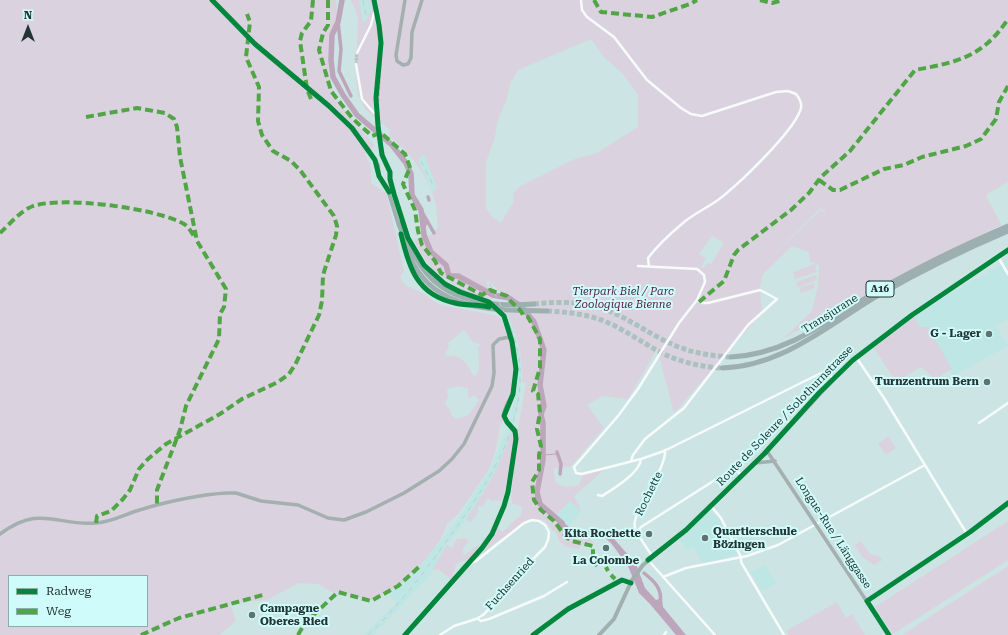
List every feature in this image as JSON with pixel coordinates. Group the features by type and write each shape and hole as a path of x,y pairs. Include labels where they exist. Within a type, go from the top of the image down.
{"highway":[{"path":"399,223 411,257 420,273 431,285 445,296 484,308 547,310"},
{"name":"Transjurane","path":"731,357 754,355 779,348 795,341 896,280 1008,226"},
{"name":"Transjurane","path":"722,368 746,366 786,352 903,282 951,257 1008,232"},
{"path":"408,238 415,257 422,268 435,282 449,292 464,298 487,303 510,305 533,304"}],"main road":[{"path":"374,0 378,17"},
{"path":"316,95 348,124 369,150 378,165 379,173 388,190 399,223 408,260 415,277 429,292 447,301"},
{"path":"376,108 382,155 388,170 408,238 420,260 438,279 453,289 489,302 503,314 515,358 516,380 504,416 516,436 508,492 504,506 492,534 406,635"},
{"path":"379,173 382,169 388,170"},
{"path":"382,180 386,180 390,177"},
{"name":"Route de Soleure / Solothurnstrasse","path":"599,635 614,619 632,581 638,571 648,560 686,530 755,463 833,378 856,357 912,316 1008,250"},
{"path":"498,312 506,323"}],"street":[{"path":"404,0 396,55 397,61 403,65 408,64 411,60 411,37 422,0"},
{"path":"581,0 582,10 587,17 614,37 647,80 677,105 691,114 702,116 766,94 783,90 796,94 801,102 800,111 794,122 772,148 731,190 683,222 648,258 649,267"},
{"path":"357,53 371,25 374,13"},
{"path":"356,64 362,99 376,114"},
{"path":"997,257 1008,274"},
{"path":"638,266 699,270 704,275 705,282 697,300 679,324 628,403 577,462 574,469 576,473 582,474 642,459 665,450 822,373 827,373 833,378"},
{"path":"631,461 633,455 645,439 684,408 748,325 777,299 760,290 710,302 702,303 697,300"},
{"path":"0,534 13,525 30,518 44,517 89,524 102,522 143,509 227,493 236,493 261,501 298,505 308,508 328,518 344,520 366,512 414,487 447,465 464,444 492,386 494,373 493,345 499,339 510,337"},
{"path":"856,357 967,534"},
{"path":"979,423 1008,403"},
{"name":"Rochette","path":"652,556 638,531 635,529 635,524 648,491 661,468 665,450"},
{"name":"Longue-Rue / Länggasse","path":"767,451 889,635"},
{"path":"598,495 602,496 640,467 642,459"},
{"path":"755,463 775,461"},
{"path":"663,577 691,567 741,557 778,545 925,465"},
{"path":"638,531 641,526 715,480 737,471 742,475"},
{"path":"867,601 967,534 1008,503"},
{"path":"711,506 721,518 741,557 741,562 784,635"},
{"name":"Fuchsenried","path":"468,564 476,561 526,522 539,521 548,530 549,538 545,546 504,588 494,604 478,619"},
{"path":"648,560 714,635"},
{"path":"533,635 568,609 599,591 622,580 632,581"},
{"path":"440,635 454,626 478,619 481,621 489,619 544,596 559,585 567,582"}],"shaded area":[{"path":"359,0 370,0 372,11 369,21 362,22"},
{"path":"424,154 437,188 432,192 418,160"},
{"path":"1008,258 1008,319 996,326 1008,346 953,376 950,370 952,369 946,359 924,327 919,327 915,316 971,281 978,279 1005,262 1004,260"},
{"path":"504,313 507,313 512,322 522,363 521,391 513,425 510,421 518,385 518,363 513,337"},
{"path":"508,427 511,431 505,452 489,484 466,520 447,544 429,577 373,635 364,635 397,602 388,594 417,570 454,525 490,470"},
{"path":"570,501 581,511 569,526 556,515"},
{"name":"Quartierschule Bözingen","path":"710,511 719,519 737,554 724,559 703,563 693,547 687,550 680,540"},
{"path":"556,515 566,525 573,529 582,531 601,530 609,533 636,564 645,588 656,600 662,598 663,607 686,635 676,635 639,593 628,566 611,543 604,537 590,539 569,537 560,528"},
{"path":"765,565 776,583 762,591 751,572"}],"green space":[{"path":"0,0 336,0 336,16 330,43 329,61 333,89 345,111 375,146 365,154 371,166 371,183 386,193 404,271 400,277 406,286 425,294 434,302 445,306 499,316 510,337 516,380 505,417 500,426 495,453 489,469 459,513 447,524 441,539 420,566 398,586 371,601 338,592 334,593 318,584 299,583 267,600 230,604 236,621 219,635 0,635","holes":["464,330 473,342 480,344 478,347 479,367 474,377 464,361 457,357 447,356 445,353 449,346 448,343","459,386 468,389 468,396 470,398 474,395 479,400 468,415 456,419 451,415 450,410 445,404 448,397 447,389"]},
{"name":"Tierpark Biel / Parc Zoologique Bienne","path":"351,0 359,0 363,22 368,21 367,15 372,11 370,0 1008,0 1008,182 986,195 1001,225 926,262 784,338 812,311 818,285 819,265 810,262 809,252 792,246 762,275 760,288 762,313 674,413 657,349 628,399 602,396 587,405 604,428 570,467 553,468 556,483 567,487 579,485 583,475 605,469 574,496 581,511 570,501 556,515 569,537 590,539 595,544 590,542 586,545 580,546 579,549 565,546 560,542 555,530 553,531 545,520 532,519 495,543 481,556 498,528 502,532 521,515 522,507 512,503 511,496 518,429 526,383 522,382 522,364 519,347 507,313 516,313 511,303 488,280 486,282 493,294 493,300 456,285 436,272 428,264 414,240 431,235 438,227 436,205 429,186 418,166 397,142 389,137 390,130 365,109 358,95 354,55 357,48 358,17","holes":["591,39 603,56 623,74 638,95 638,127 597,153 575,159 519,187 513,194 514,201 501,223 492,217 486,208 486,162 495,137 498,119 506,102 510,84 518,70","424,154 437,188 432,192 418,160","821,208 826,214 819,219 825,214 821,210 764,263","712,236 724,243 711,264 707,263 704,268 701,267 706,258 699,254"]},
{"path":"815,264 817,272 795,279 793,272"},
{"path":"816,275 817,280 798,287 796,282"},
{"path":"814,283 815,288 801,293 799,288"},
{"path":"915,316 919,327 928,327 952,369 935,379 921,367 896,382 874,348"},
{"path":"511,431 514,442 503,500 492,501 488,498 482,507 479,505 477,510 479,511 471,522 466,520 498,466"},
{"path":"888,436 896,448 886,455 878,444"},
{"path":"1008,521 1008,560 893,634 875,607"},
{"path":"466,538 468,541 462,551 464,555 478,545 479,546 472,557 456,564 452,580 438,569 435,570 433,568 447,545 452,548 457,539"},
{"path":"861,541 870,554 879,556 882,560 874,565 862,557 855,545"},
{"path":"1008,566 1008,635 902,635"},
{"path":"837,602 846,618 852,614 865,635 789,635 786,631"}],"waterway":[{"path":"342,0 338,22 332,35 331,60 333,77 357,115 392,145 406,163 411,174 412,195 421,210 424,235 431,252 446,265 449,276 458,276 493,295 509,298 522,307 534,322 544,350 540,385 544,406 541,414 543,423 543,460 537,492 540,504 562,523"},
{"path":"338,22 341,49 339,71 351,96"},
{"path":"421,210 434,233"},
{"path":"423,229 427,220"},
{"path":"557,452 561,464 560,474"},
{"path":"543,455 557,454"},
{"path":"644,573 659,589 661,598 660,603"}],"tunnel":[{"path":"212,0 255,44 316,95"},
{"path":"377,108 381,43 378,17"},
{"path":"356,64 357,53"},
{"path":"447,301 464,304"},
{"path":"534,304 566,302 598,307 608,310 664,341 681,348 702,354 731,357"},
{"path":"547,311 576,314 604,321 673,358 708,367 722,368"}],"railway":[{"path":"363,0 367,21"},
{"path":"421,161 433,185"},
{"path":"368,635 380,624 422,575 451,535 489,478 509,436 519,392 519,356 509,323 488,281"}],"marked path":[{"path":"311,99 307,89 300,41 302,33 311,21 313,0"},
{"path":"328,0 328,25 323,33 319,50 331,91 352,118 372,136 381,133 405,154 411,170 408,172 403,184 415,210 422,245 435,261 441,273 482,295 490,290 507,296 523,315 528,317 540,339 540,368 533,391 538,394 540,413 537,429 541,446 539,455 539,470 532,482 534,500 541,510 554,521 566,537 572,541 593,546 593,558 597,566"},
{"path":"594,0 601,12 652,17 690,4 697,0"},
{"path":"760,0 772,3 783,0"},
{"path":"96,523 97,516 111,511 123,499 130,490 139,469 148,459 166,444 220,414 242,399 278,382 289,374 295,365 319,315 322,301 323,275 336,235 337,226 334,216 300,170 291,161 273,151 262,135 258,121 259,87 246,57 250,22 247,14"},
{"path":"699,302 724,281 734,255 738,250 791,210 809,193 821,177 850,151 915,70 957,60 979,50 999,32 1008,19"},
{"path":"819,180 833,190 840,190 884,169 904,165 922,157 966,146 981,139 996,119 999,102 1008,86"},
{"path":"86,117 137,108 165,113 174,119 177,127 180,157 197,241 226,289 224,307 220,314 219,339 186,406 180,430 157,490 157,506"},
{"path":"0,233 19,214 28,208 47,203 65,202 109,205 153,213 171,218 184,224 189,228 195,238"},
{"path":"298,635 305,623 338,592 371,601 398,586 420,566"},
{"path":"606,567 608,571"},
{"path":"611,575 615,579"},
{"path":"141,635 179,618 263,595"}],"cycle path":[{"path":"212,0 255,44 329,106 352,128 375,160 379,176 389,192"},
{"path":"374,0 381,43 376,98 382,155 390,172 390,179 394,194 408,238 424,265 445,284 460,292 489,302 504,316 512,342 516,369 513,394 504,416 515,431 516,439 508,492 504,506 492,534 482,548 405,635"},
{"path":"401,234 407,258 423,287 432,294 455,303 489,307"},
{"path":"648,560 686,530 764,454 819,393 853,360 912,315 1008,250"},
{"path":"889,635 867,601 970,532 1008,503"},
{"path":"533,635 568,609 622,580 631,583"}],"place":[{"name":"G - Lager","path":"989,334"},
{"name":"Turnzentrum Bern","path":"987,382"},
{"name":"Kita Rochette","path":"649,534"},
{"name":"Quartierschule Bözingen","path":"705,538"},
{"name":"La Colombe","path":"606,548"},
{"name":"Campagne Oberes Ried","path":"252,615"}]}
